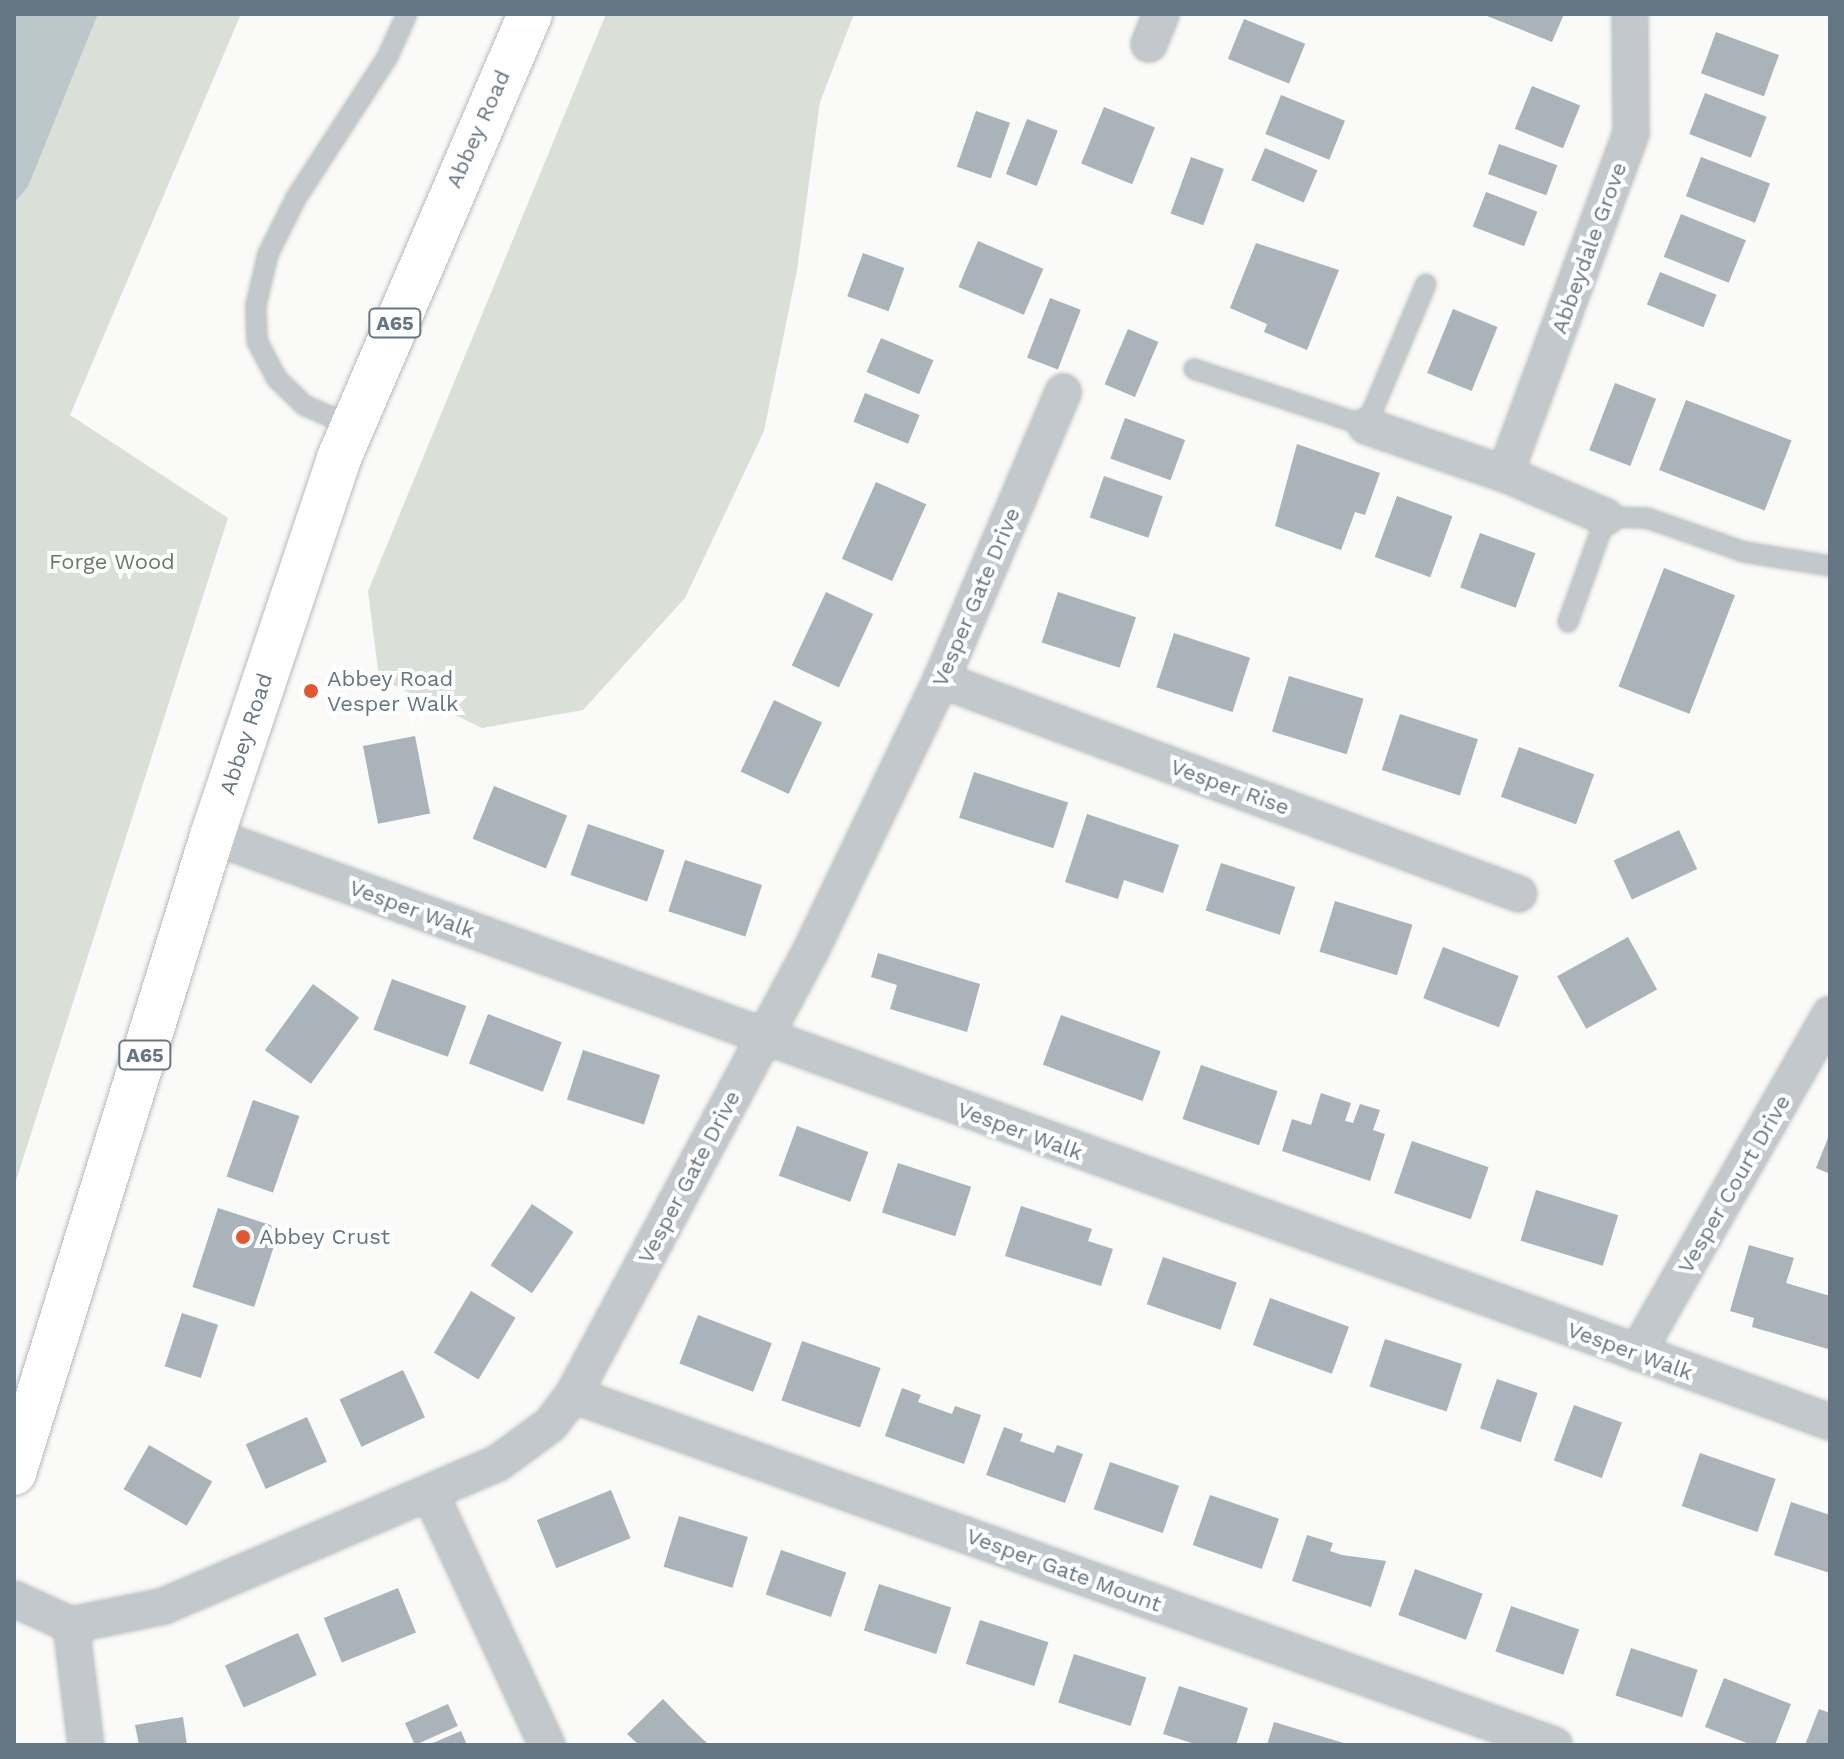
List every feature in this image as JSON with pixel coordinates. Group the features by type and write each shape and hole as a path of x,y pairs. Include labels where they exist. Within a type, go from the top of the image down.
{"main road":[{"name":"Abbey Road","path":"14,1473 212,836 352,426 530,14"}],"street":[{"name":"Abbeydale Grove","path":"1505,474 1631,133 1630,14"},
{"name":"Vesper Gate Drive","path":"71,1625 164,1606 430,1493 522,1449 573,1395 766,1039 941,680 1063,392"},
{"path":"1366,426 1505,474 1606,517"},
{"name":"Vesper Rise","path":"941,680 1519,894"},
{"name":"Vesper Walk","path":"212,836 1830,1422"},
{"name":"Vesper Court Drive","path":"1637,1353 1830,1014"},
{"name":"Vesper Gate Mount","path":"573,1395 1554,1745"},
{"path":"430,1493 547,1745"},
{"path":"14,1599 71,1625 86,1745"}],"lane":[{"path":"352,426 304,405 277,379 257,341 256,305 268,254 296,198 387,58 407,14"},
{"path":"1194,369 1366,426 1426,284"},
{"path":"1568,622 1606,517 1647,518 1744,552 1830,566"}],"green space":[{"name":"Forge Wood","path":"98,14 241,14 70,415 228,518 14,1187 14,203 28,187"},
{"path":"606,14 854,14 820,102 797,270 764,431 685,598 583,710 482,728 379,678 368,591"}],"shaded area":[{"path":"14,14 98,14 28,187 14,203"}],"building":[{"path":"1482,14 1564,14 1552,42"},
{"path":"1244,19 1305,44 1289,84 1228,59"},
{"path":"1716,32 1779,55 1764,96 1701,73"},
{"path":"1532,86 1580,105 1563,148 1515,129"},
{"path":"1705,93 1767,117 1751,158 1689,134"},
{"path":"1281,95 1345,121 1329,160 1265,134"},
{"path":"1104,107 1155,128 1132,184 1081,164"},
{"path":"976,111 1010,123 991,179 957,167"},
{"path":"1027,119 1058,131 1037,186 1006,174"},
{"path":"1499,144 1557,165 1546,195 1488,174"},
{"path":"1265,148 1317,170 1304,202 1251,180"},
{"path":"1191,157 1224,169 1203,225 1170,213"},
{"path":"1701,157 1770,184 1755,223 1686,196"},
{"path":"1486,192 1537,212 1524,246 1473,227"},
{"path":"1681,214 1746,240 1729,283 1664,257"},
{"path":"978,241 1043,269 1024,315 958,287"},
{"path":"1256,243 1339,270 1307,350 1264,332 1267,324 1230,308"},
{"path":"863,253 904,268 889,311 847,296"},
{"path":"1660,272 1717,295 1703,327 1647,304"},
{"path":"1050,298 1081,310 1058,370 1027,358"},
{"path":"1453,309 1498,327 1472,391 1427,373"},
{"path":"1128,329 1158,342 1135,397 1105,384"},
{"path":"881,338 933,360 919,394 867,372"},
{"path":"1615,383 1656,399 1630,466 1589,450"},
{"path":"865,393 920,415 908,444 853,422"},
{"path":"1686,400 1791,440 1765,511 1659,470"},
{"path":"1125,418 1185,440 1170,480 1110,458"},
{"path":"1297,444 1380,473 1365,515 1355,512 1341,550 1275,526"},
{"path":"1104,476 1163,496 1148,538 1090,518"},
{"path":"876,482 926,504 892,581 842,559"},
{"path":"1397,496 1452,516 1430,577 1375,557"},
{"path":"1480,533 1535,553 1516,608 1460,588"},
{"path":"1664,568 1735,595 1689,714 1618,687"},
{"path":"826,592 873,614 839,687 792,665"},
{"path":"1058,592 1136,617 1120,668 1042,642"},
{"path":"1174,633 1250,658 1232,712 1156,687"},
{"path":"1289,676 1364,699 1347,754 1272,731"},
{"path":"774,700 822,722 789,794 741,772"},
{"path":"1400,714 1478,739 1460,795 1382,770"},
{"path":"415,736 430,814 378,824 363,746"},
{"path":"1519,747 1594,774 1576,824 1501,797"},
{"path":"974,772 1068,803 1053,848 959,818"},
{"path":"494,786 567,816 546,868 473,839"},
{"path":"1087,814 1179,845 1163,893 1124,880 1118,899 1065,882"},
{"path":"588,824 665,850 647,901 570,875"},
{"path":"1679,830 1697,869 1632,899 1614,860"},
{"path":"685,860 762,885 745,936 668,911"},
{"path":"1221,863 1295,887 1280,935 1206,911"},
{"path":"1335,901 1412,925 1397,975 1320,952"},
{"path":"1628,937 1657,989 1586,1029 1557,976"},
{"path":"1443,947 1519,976 1499,1027 1423,998"},
{"path":"878,953 980,984 967,1032 890,1009 897,985 871,977"},
{"path":"392,979 466,1006 448,1057 374,1030"},
{"path":"313,984 359,1018 311,1084 265,1050"},
{"path":"488,1014 562,1042 543,1092 469,1063"},
{"path":"1061,1015 1161,1051 1142,1101 1043,1065"},
{"path":"583,1050 660,1075 644,1124 567,1099"},
{"path":"1201,1065 1278,1091 1259,1145 1182,1119"},
{"path":"1321,1093 1351,1103 1345,1121 1353,1123 1360,1104 1380,1110 1373,1130 1385,1134 1370,1181 1282,1151 1292,1119 1311,1125"},
{"path":"253,1100 299,1116 273,1193 227,1177"},
{"path":"797,1126 868,1152 850,1202 779,1176"},
{"path":"1830,1133 1830,1174 1816,1168"},
{"path":"1412,1141 1489,1167 1471,1219 1394,1193"},
{"path":"898,1163 971,1187 955,1236 882,1212"},
{"path":"1536,1190 1618,1215 1603,1266 1521,1241"},
{"path":"532,1204 573,1232 532,1293 491,1265"},
{"path":"1021,1206 1092,1229 1088,1241 1113,1249 1101,1286 1005,1256"},
{"path":"218,1208 280,1228 254,1307 192,1287"},
{"path":"1749,1245 1794,1258 1786,1283 1830,1296 1828,1349 1752,1327 1754,1318 1730,1311"},
{"path":"1163,1257 1237,1282 1220,1330 1147,1304"},
{"path":"471,1291 516,1318 478,1379 434,1353"},
{"path":"1270,1298 1349,1327 1332,1374 1253,1345"},
{"path":"182,1313 218,1325 201,1378 165,1366"},
{"path":"698,1315 772,1343 753,1392 679,1364"},
{"path":"1385,1339 1462,1364 1447,1412 1370,1387"},
{"path":"802,1341 880,1368 860,1428 781,1401"},
{"path":"403,1370 425,1417 362,1447 340,1400"},
{"path":"1497,1379 1538,1393 1521,1442 1480,1428"},
{"path":"902,1388 921,1395 918,1402 952,1414 955,1406 981,1415 964,1464 885,1436"},
{"path":"1574,1405 1622,1422 1602,1478 1554,1460"},
{"path":"307,1417 327,1462 266,1489 246,1444"},
{"path":"1004,1427 1023,1434 1020,1441 1054,1453 1057,1445 1083,1454 1065,1503 986,1475"},
{"path":"149,1445 212,1482 187,1526 124,1489"},
{"path":"1700,1453 1776,1479 1757,1532 1682,1506"},
{"path":"1110,1462 1179,1486 1163,1533 1094,1509"},
{"path":"611,1490 630,1538 556,1568 537,1520"},
{"path":"1210,1495 1279,1519 1262,1569 1193,1545"},
{"path":"1791,1502 1830,1515 1830,1573 1774,1555"},
{"path":"679,1516 748,1537 732,1588 664,1567"},
{"path":"1307,1535 1333,1543 1330,1551 1342,1555 1386,1561 1371,1607 1292,1581"},
{"path":"781,1550 846,1572 831,1617 766,1594"},
{"path":"1415,1569 1483,1594 1466,1640 1398,1615"},
{"path":"879,1584 951,1607 936,1654 864,1631"},
{"path":"398,1588 416,1633 342,1662 324,1618"},
{"path":"1511,1606 1579,1629 1563,1675 1495,1651"},
{"path":"980,1620 1048,1642 1034,1686 966,1664"},
{"path":"298,1633 317,1675 244,1708 225,1666"},
{"path":"1631,1648 1698,1670 1682,1717 1616,1696"},
{"path":"1074,1654 1146,1677 1131,1726 1058,1703"},
{"path":"1724,1678 1791,1704 1775,1745 1752,1745 1705,1727"},
{"path":"1179,1686 1248,1708 1236,1745 1198,1745 1163,1734"},
{"path":"663,1699 709,1745 639,1745 627,1734"},
{"path":"448,1704 458,1726 415,1745 405,1723"},
{"path":"1819,1709 1830,1713 1830,1745 1805,1745"},
{"path":"183,1717 187,1745 139,1745 135,1725"},
{"path":"1274,1722 1347,1744 1347,1745 1267,1745"},
{"path":"461,1731 467,1745 428,1745"}],"place":[{"name":"Abbey Road Vesper Walk","path":"311,691"},
{"name":"Abbey Crust","path":"243,1237"}]}
